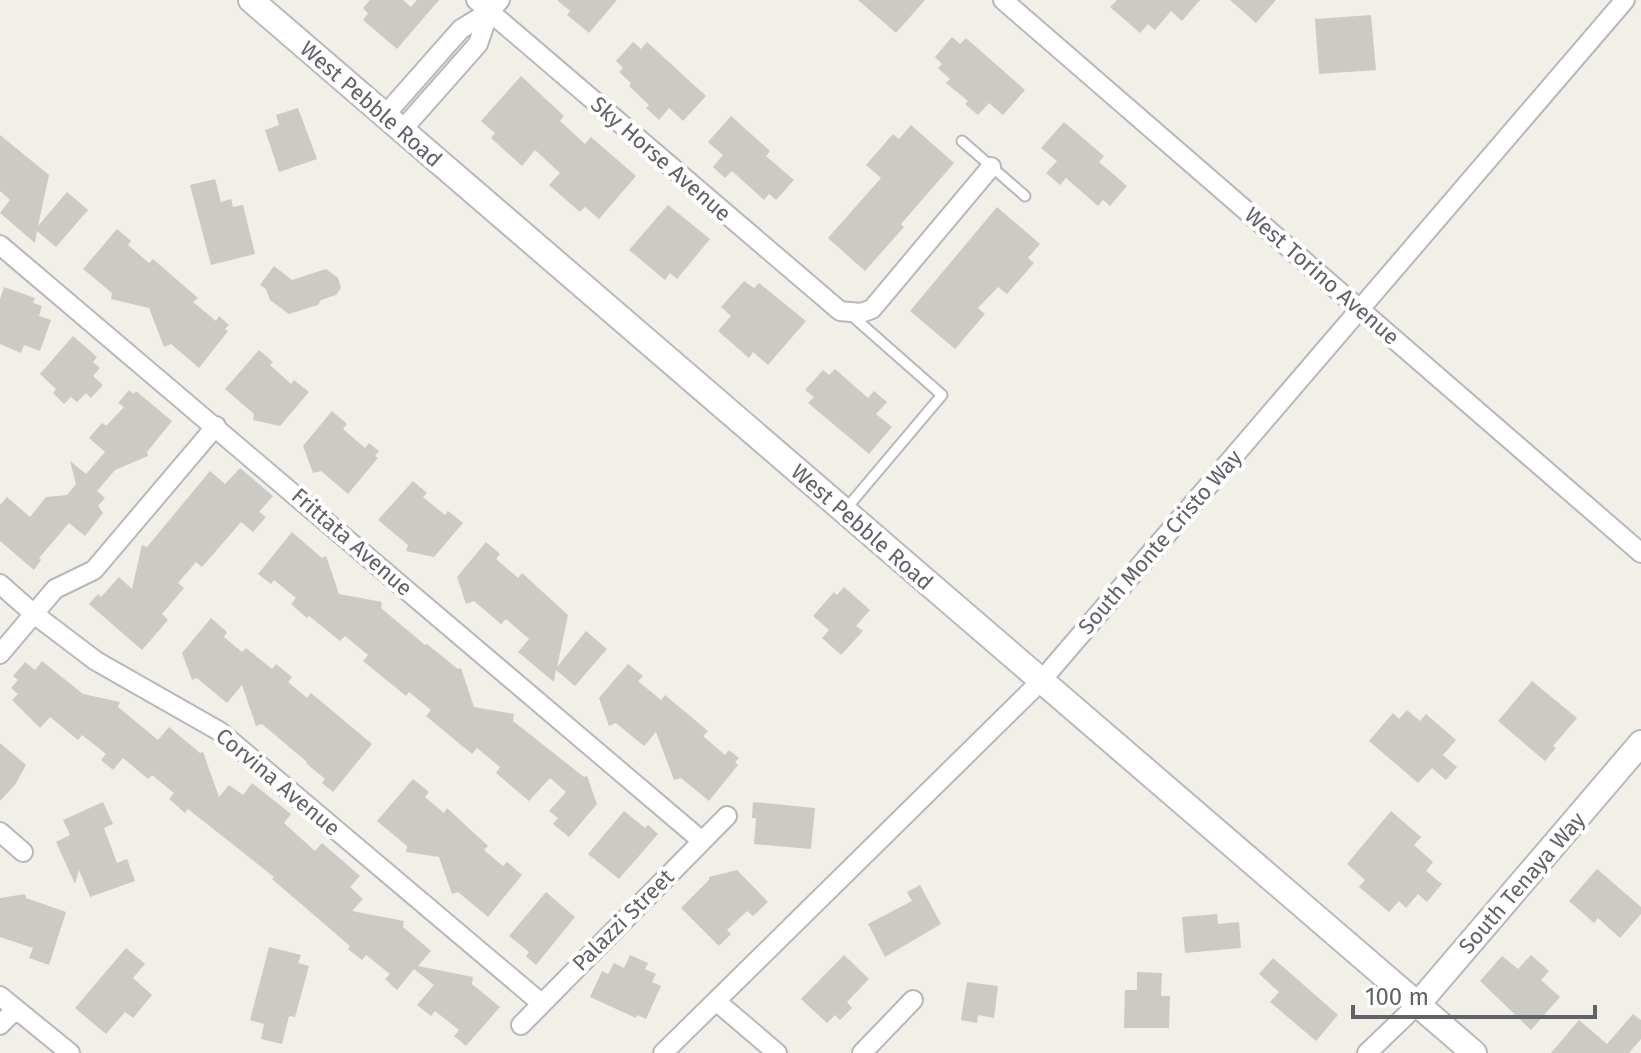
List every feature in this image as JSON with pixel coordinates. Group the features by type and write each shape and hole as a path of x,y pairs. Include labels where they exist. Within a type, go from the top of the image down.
{"street":[{"name":"West Pebble Road","path":"251,0 1474,1053"},
{"name":"West Torino Avenue","path":"1003,0 1641,553"},
{"name":"South Monte Cristo Way","path":"663,1053 1041,681 1625,0"},
{"path":"393,123 447,45 488,4"},
{"path":"393,123 478,44 488,4"},
{"name":"Sky Horse Avenue","path":"488,4 830,304 850,314"},
{"path":"850,314 872,309 991,167"},
{"name":"Frittata Avenue","path":"0,245 702,841"},
{"path":"0,654 55,589 94,570 216,426"},
{"name":"Corvina Avenue","path":"0,584 96,661 219,731 541,1003"},
{"name":"South Tenaya Way","path":"1367,1053 1418,1004 1641,743"},
{"name":"Palazzi Street","path":"521,1025 727,816"},
{"path":"0,832 23,852"},
{"path":"0,996 70,1053"},
{"path":"862,1053 913,1000"},
{"path":"716,1001 777,1053"},
{"path":"0,1025 16,1009"}],"lane":[{"path":"447,45 464,60"},
{"path":"962,141 1025,196"},
{"path":"844,511 942,395 850,314"}],"building":[{"path":"370,0 403,0 411,7 417,0 439,0 397,49 363,20 368,13 363,8"},
{"path":"557,0 617,0 589,33 567,15 570,11"},
{"path":"858,0 925,0 896,33"},
{"path":"1117,0 1200,0 1182,21 1171,11 1155,30 1148,24 1140,33 1110,7"},
{"path":"1230,0 1276,0 1256,23"},
{"path":"1371,15 1376,70 1319,74 1315,19"},
{"path":"952,37 960,44 966,38 1025,90 1003,115 989,103 978,115 965,104 968,101 946,83 950,79 938,68 942,64 935,57"},
{"path":"633,42 641,49 647,42 706,96 683,121 669,108 659,120 619,72 623,68 616,61"},
{"path":"521,76 564,116 560,121 585,144 591,137 636,176 599,219 585,207 580,212 549,185 560,173 535,150 522,166 491,138 495,133 481,121"},
{"path":"298,108 317,159 279,172 265,130 279,125 276,115"},
{"path":"731,116 770,151 766,156 794,180 776,200 769,194 764,200 732,171 725,178 713,167 723,155 708,142"},
{"path":"1064,122 1104,156 1099,162 1127,186 1110,206 1103,200 1098,206 1066,178 1060,185 1046,173 1057,161 1041,148"},
{"path":"911,125 954,163 865,271 828,238 881,178 866,165 893,134 899,139"},
{"path":"0,135 49,175 38,226 67,192 88,210 56,247 37,231 35,243 0,213 10,200 0,191"},
{"path":"215,179 221,202 231,199 233,207 243,205 255,254 211,265 190,185"},
{"path":"668,205 710,239 677,279 670,273 665,280 629,250"},
{"path":"997,207 1040,244 1028,258 1034,263 1007,294 998,287 978,308 985,314 955,349 910,311"},
{"path":"117,229 131,241 128,245 149,263 153,259 198,298 193,302 216,321 219,316 229,325 225,329 228,331 199,368 171,344 164,347 149,308 111,299 112,293 83,269"},
{"path":"274,266 292,280 326,269 338,278 341,288 336,295 321,300 318,305 289,314 270,300 266,289 260,285"},
{"path":"744,281 754,288 759,283 806,321 768,365 753,352 749,358 718,331 731,316 721,307"},
{"path":"4,287 35,298 33,303 42,306 39,316 51,320 40,351 24,345 21,353 0,344 0,299"},
{"path":"73,336 97,357 93,362 100,368 93,376 103,385 91,398 86,393 77,402 71,397 64,404 53,393 56,389 40,374"},
{"path":"259,350 291,384 294,380 309,392 280,426 253,420 254,414 225,389"},
{"path":"835,369 868,398 874,391 887,402 876,414 892,427 869,454 808,403 814,397 805,390 823,370 829,375"},
{"path":"129,390 134,394 136,391 172,421 147,452 148,456 115,470 97,491 105,498 98,506 103,513 85,536 69,523 39,558 41,560 34,570 0,541 0,505 7,497 30,517 46,497 67,495 76,484 70,461 86,474 105,452 89,438 102,423 106,426 124,407 118,403"},
{"path":"332,411 347,424 343,429 365,448 369,443 379,451 375,456 378,458 348,494 321,471 313,473 303,446"},
{"path":"240,468 273,496 259,512 266,517 253,532 241,522 202,567 196,562 178,583 184,588 162,614 168,620 142,650 89,604 98,594 101,597 119,577 132,589 142,545 147,547 210,471 225,484"},
{"path":"413,481 427,493 423,497 445,515 448,511 463,523 434,557 406,551 408,545 378,520"},
{"path":"292,532 322,558 326,556 339,594 382,602 381,608 425,645 458,669 461,668 474,707 514,714 513,721 584,777 587,776 597,804 569,837 553,824 558,818 549,811 566,792 550,778 529,801 496,773 500,767 477,748 472,754 426,716 431,710 409,692 406,696 363,661 368,655 345,636 340,641 309,616 307,618 291,604 296,598 274,580 271,584 258,574"},
{"path":"486,542 500,554 496,559 518,578 522,573 568,615 557,667 586,631 607,649 575,686 556,670 554,682 518,652 529,639 506,619 501,624 474,601 466,604 457,577"},
{"path":"844,587 870,610 856,626 863,631 841,655 822,638 829,630 813,616 834,592 837,595"},
{"path":"211,618 227,632 224,637 242,652 246,648 272,669 276,664 292,677 288,682 307,698 311,693 372,744 333,792 322,783 325,779 307,762 262,724 256,726 242,685 227,703 197,678 192,680 182,653"},
{"path":"42,661 83,694 120,702 118,707 158,740 169,727 200,753 203,752 219,797 229,785 243,795 252,783 291,814 284,823 315,851 322,843 360,876 350,887 363,899 352,911 404,921 403,927 431,951 418,966 473,977 472,984 500,1007 466,1046 454,1036 459,1030 435,1011 431,1016 417,1005 434,985 414,969 397,990 385,979 390,974 366,955 362,960 272,879 274,877 188,809 185,813 169,799 174,793 152,775 148,779 123,758 113,770 101,760 106,754 82,735 78,740 50,717 40,728 12,700 18,694 11,688 18,680 13,676 25,662 35,670"},
{"path":"628,664 643,676 638,681 661,700 665,695 708,731 703,736 725,755 729,750 739,758 735,762 738,765 709,801 681,778 674,780 656,732 644,746 616,723 609,726 599,698"},
{"path":"1532,681 1577,718 1553,746 1556,748 1545,761 1498,721"},
{"path":"1407,710 1420,721 1426,714 1456,740 1443,755 1457,767 1446,780 1432,768 1418,783 1369,741 1393,713 1399,719"},
{"path":"0,743 26,765 15,785 0,801"},
{"path":"413,779 429,792 425,797 444,813 447,808 488,846 484,850 503,866 507,862 522,875 488,917 458,892 452,894 439,857 406,852 407,846 377,821"},
{"path":"103,802 113,824 104,828 117,863 127,859 135,881 90,897 79,870 75,884 56,842 70,835 63,820"},
{"path":"753,802 815,808 811,849 754,844 756,818 752,818"},
{"path":"624,811 658,834 619,879 588,854"},
{"path":"1391,811 1421,837 1414,845 1433,862 1426,871 1442,884 1427,902 1418,894 1406,908 1399,901 1389,912 1359,887 1365,880 1347,864"},
{"path":"1597,869 1641,907 1641,914 1620,938 1598,918 1594,923 1569,901"},
{"path":"737,870 768,902 753,916 747,911 727,930 731,934 719,946 681,908 709,877"},
{"path":"920,885 941,924 885,957 868,924 912,901 907,892"},
{"path":"546,892 575,917 536,965 526,956 529,952 509,936"},
{"path":"25,894 26,898 66,912 49,965 29,958 33,948 0,937 0,898"},
{"path":"1217,914 1218,924 1239,922 1241,948 1185,953 1182,917"},
{"path":"269,947 301,955 298,963 309,966 295,1017 289,1016 282,1044 261,1039 264,1024 250,1020"},
{"path":"126,948 145,964 133,978 152,995 133,1018 125,1012 106,1034 75,1008"},
{"path":"630,955 648,963 645,969 656,974 652,982 661,986 646,1019 637,1015 636,1018 590,997 602,971 608,974 614,963 624,968"},
{"path":"844,955 869,979 847,1002 852,1008 840,1020 835,1015 827,1023 801,999"},
{"path":"1531,955 1549,971 1541,980 1560,997 1531,1030 1480,981 1502,956 1518,969"},
{"path":"1273,958 1338,1015 1316,1041 1270,1002 1279,992 1259,974"},
{"path":"1137,972 1162,973 1161,996 1170,996 1169,1028 1124,1028 1125,990 1137,990"},
{"path":"967,982 998,986 994,1018 978,1015 977,1023 961,1020"},
{"path":"1633,1014 1641,1020 1641,1039 1629,1053 1551,1053 1579,1020 1607,1044"}]}
